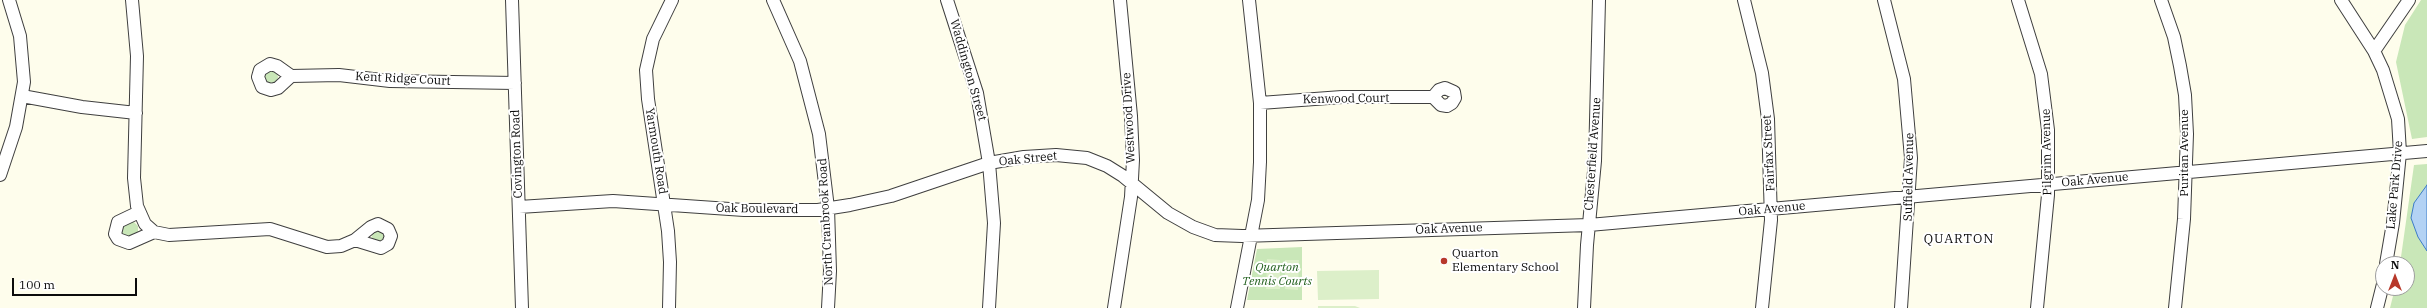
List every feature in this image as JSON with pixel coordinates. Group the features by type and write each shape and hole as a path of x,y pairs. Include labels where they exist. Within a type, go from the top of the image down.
{"street":[{"path":"0,174 16,127 22,96 23,54 15,16 9,0"},
{"path":"132,0 137,56 134,178 139,212 145,224 154,232"},
{"name":"Covington Road","path":"512,0 522,308"},
{"name":"Yarmouth Road","path":"669,308 670,262 665,203 648,99 646,70 653,39 672,0"},
{"name":"North Cranbrook Road","path":"773,0 794,46 813,104 823,156 828,208 830,271 828,308"},
{"name":"Waddington Street","path":"947,0 977,93 989,163 994,223 989,308"},
{"name":"Westwood Drive","path":"1114,308 1132,183 1132,130 1120,0"},
{"path":"1237,308 1258,200 1260,103 1250,0"},
{"name":"Chesterfield Avenue","path":"1584,308 1588,226 1595,161 1600,0"},
{"name":"Fairfax Street","path":"1744,0 1766,96 1772,209 1762,308"},
{"name":"Suffield Avenue","path":"1884,0 1895,38 1906,94 1911,158 1910,196 1901,308"},
{"name":"Pilgrim Avenue","path":"2018,0 2036,57 2046,107 2048,184 2037,308"},
{"name":"Puritan Avenue","path":"2161,0 2174,37 2185,95 2186,172 2184,220 2175,308"},
{"name":"Lake Park Drive","path":"2341,0 2374,51 2394,104 2400,136 2400,153 2393,223 2387,256"},
{"path":"2374,51 2409,0"},
{"name":"Kent Ridge Court","path":"291,76 334,75 390,81 515,83"},
{"path":"22,96 82,107 136,113"},
{"name":"Kenwood Court","path":"1260,103 1342,97 1433,98"},
{"name":"Oak Avenue","path":"1132,183 1168,213 1193,227 1221,236 1250,236 1588,226 2427,150"},
{"name":"Oak Street","path":"989,163 1039,155 1074,156 1107,166 1132,183"},
{"name":"Oak Boulevard","path":"519,207 596,201 665,203 744,210 828,208 901,194 989,163"},
{"path":"139,212 118,222 115,234 118,239 129,243 154,232 178,235 270,229 327,247 340,246 355,240"},
{"path":"2377,308 2380,296"}],"green space":[{"path":"2421,0 2427,0 2427,137 2412,139 2396,62 2405,25"},
{"path":"268,70 274,70 278,74 278,80 274,84 268,84 264,80 264,74"},
{"path":"2427,164 2427,308 2390,308 2393,296 2415,296 2415,256 2401,256 2414,165"},
{"path":"133,221 138,226 138,233 123,238 121,227"},
{"path":"381,230 386,236 382,243 371,240 373,232"},
{"name":"Quarton Tennis Courts","path":"1302,247 1302,300 1247,300 1257,249"},
{"path":"1267,259 1280,260 1280,289 1266,289"},
{"path":"1285,260 1299,260 1298,290 1285,289"},
{"path":"1379,270 1379,299 1318,300 1317,271"},
{"path":"1318,306 1355,306 1360,308 1318,308"}],"water":[{"path":"2427,185 2427,251 2418,237 2411,218 2414,203"}],"place":[{"name":"Quarton Elementary School","path":"1444,261"}],"district":[{"name":"QUARTON","path":"1959,239"}]}
